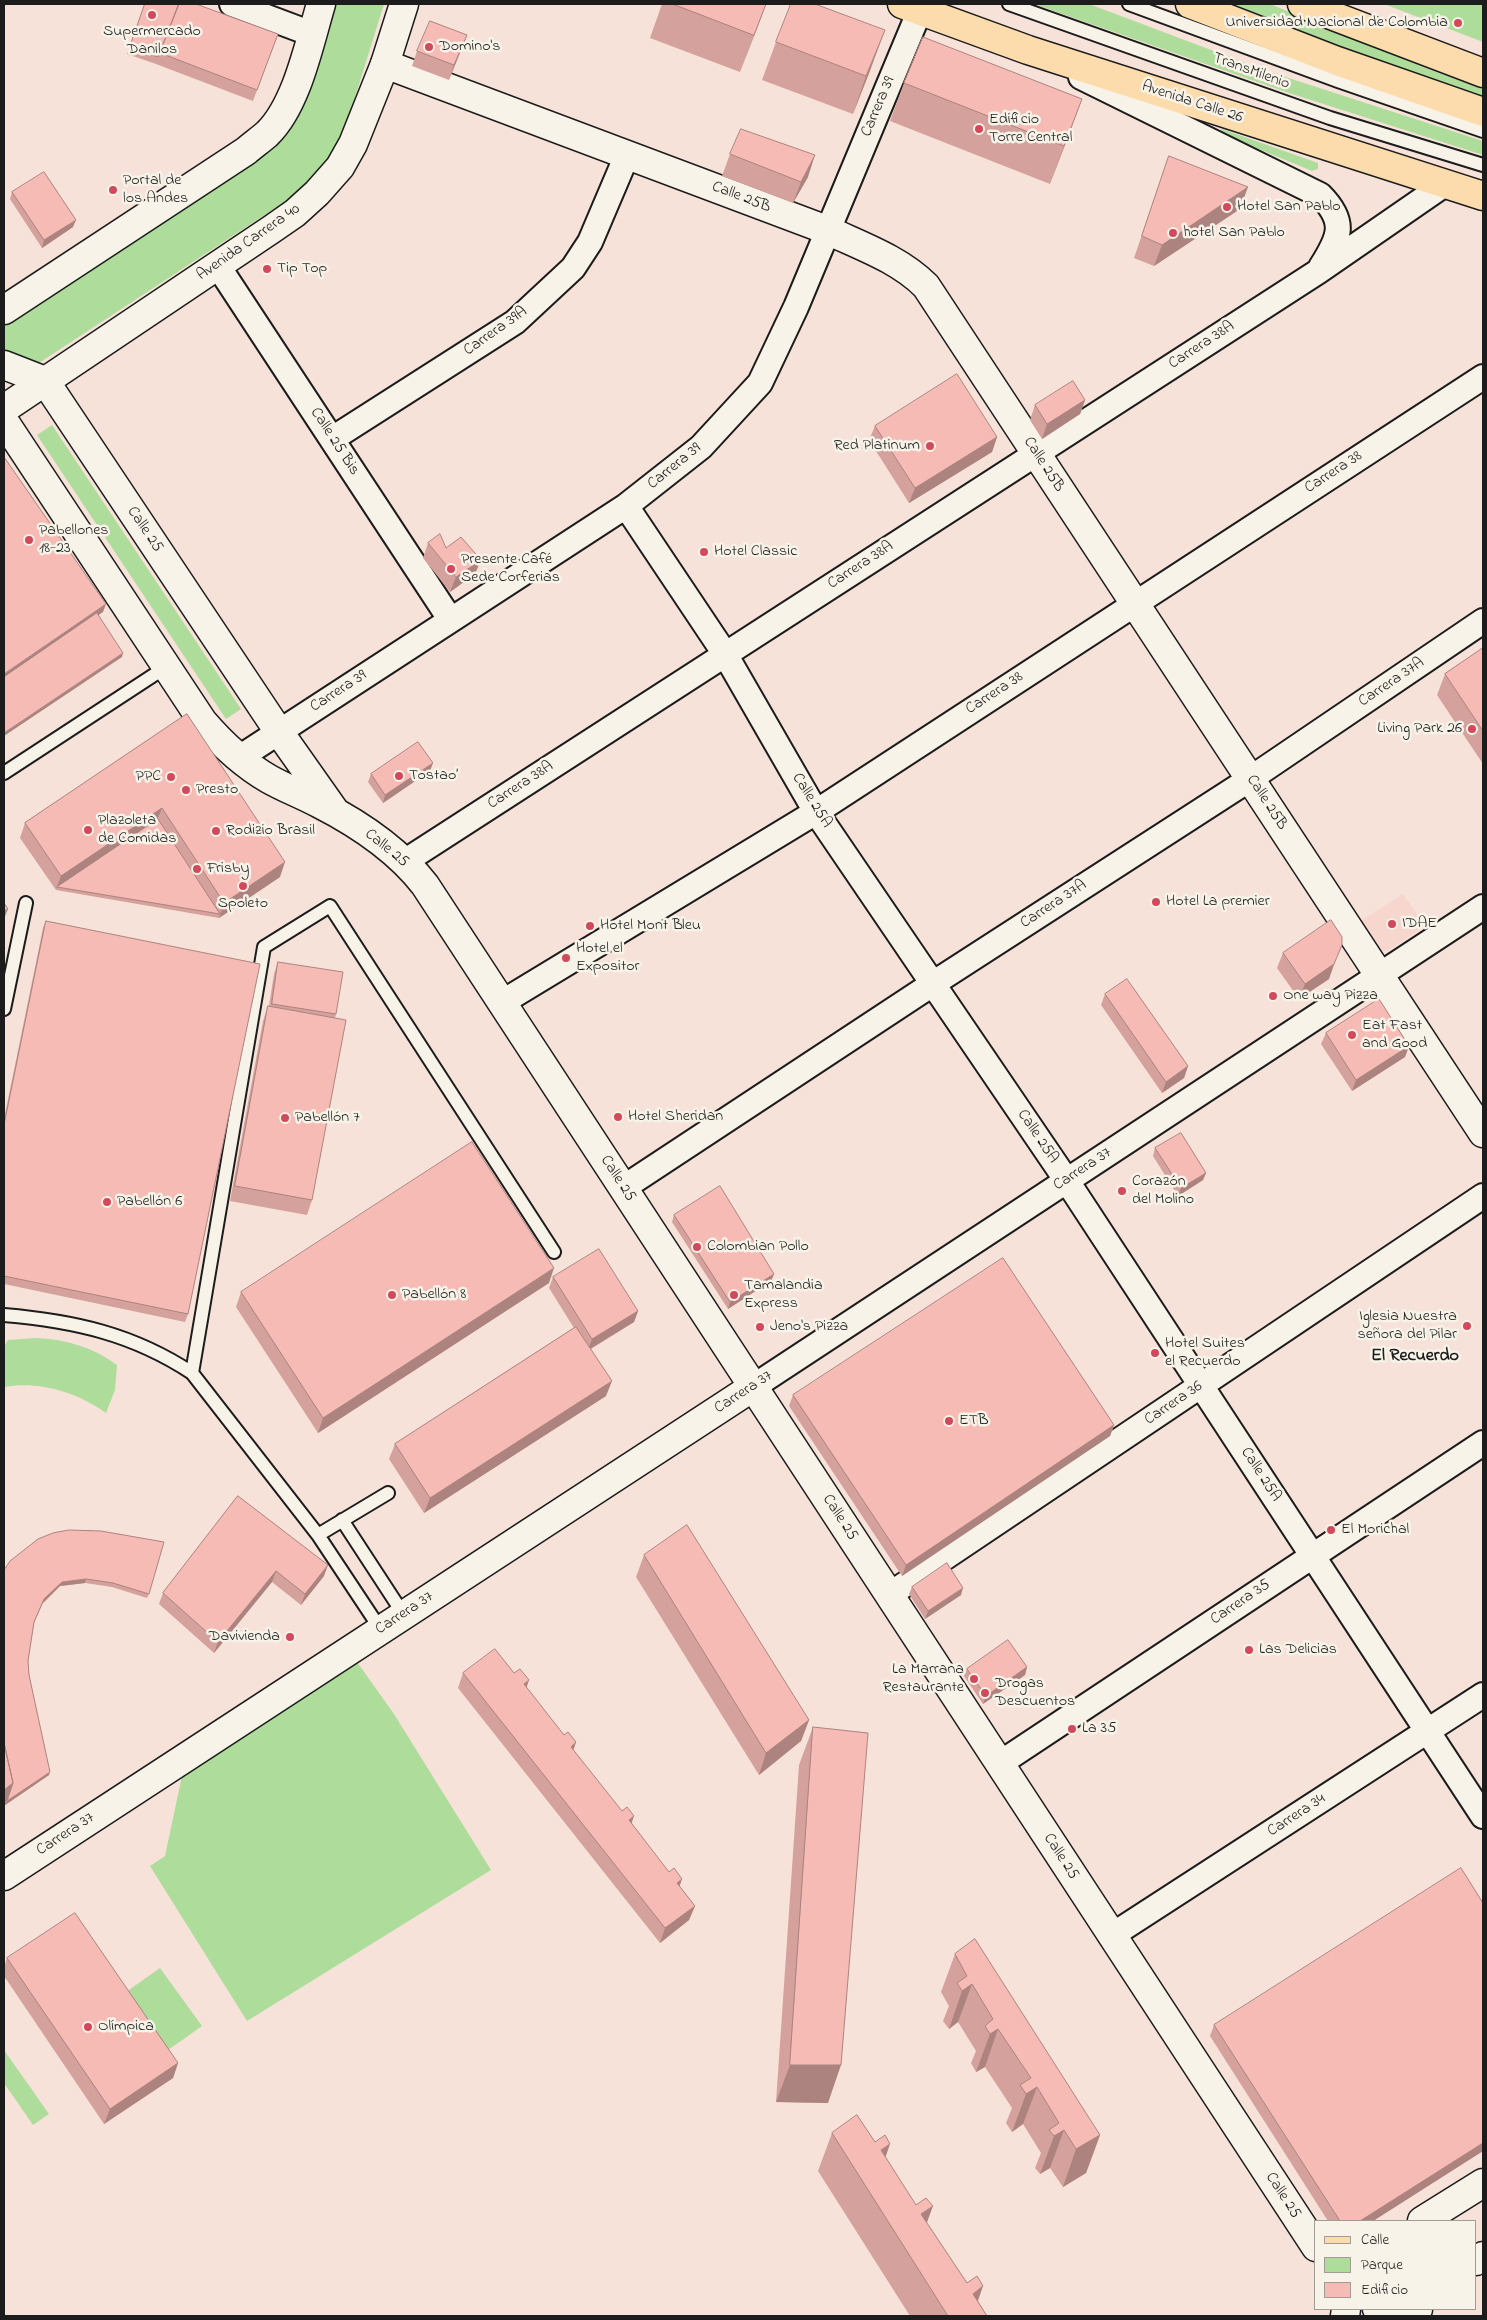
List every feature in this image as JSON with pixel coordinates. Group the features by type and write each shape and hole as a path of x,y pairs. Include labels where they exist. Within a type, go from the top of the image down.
{"main road":[{"path":"1190,4 1336,61 1483,112"},
{"path":"1302,4 1483,74"},
{"name":"Avenida Calle 26","path":"911,7 1028,50 1483,196"}],"street":[{"path":"232,4 312,34"},
{"path":"4,310 246,151 268,134 281,116 292,95 321,4"},
{"name":"Avenida Carrera 40","path":"4,409 295,213 331,180 353,144 385,64 404,4"},
{"name":"Carrera 39","path":"239,758 626,506 701,447 760,383 796,307 827,230 911,7"},
{"name":"Carrera 38A","path":"1028,50 1320,195 1329,204 1339,223 1338,234 1333,247 1319,271"},
{"name":"Calle 25B","path":"385,64 827,230 913,273 926,286 1483,1133"},
{"name":"Carrera 39A","path":"332,439 515,322 573,268 590,242 627,155"},
{"name":"Carrera 38A","path":"404,862 1319,271 1445,184"},
{"name":"Calle 25 Bis","path":"218,266 450,619"},
{"path":"4,365 44,381"},
{"name":"Carrera 38","path":"501,1003 816,812 1483,376"},
{"name":"Calle 25","path":"44,381 279,732 337,813"},
{"name":"Calle 25","path":"4,421 203,722 220,742 268,778 337,813 375,837 404,862 425,885 1314,2244"},
{"name":"Calle 25A","path":"626,506 724,654 816,812 1067,1181 1483,1816"},
{"name":"Carrera 37A","path":"623,1188 1250,778 1483,621"},
{"name":"Carrera 37","path":"4,1876 1483,907"},
{"name":"Carrera 36","path":"889,1595 1025,1494 1201,1386 1483,1196"},
{"name":"Carrera 35","path":"999,1764 1483,1443"},
{"name":"Carrera 34","path":"1111,1936 1483,1695"},
{"path":"1424,2220 1483,2183"},
{"path":"1379,2310 1390,2316"}],"lane":[{"name":"TransMilenio","path":"1009,4 1330,118 1483,165"},
{"name":"TransMilenio","path":"1129,4 1338,81 1483,131"},
{"path":"4,774 166,667"},
{"path":"4,1009 26,904"},
{"path":"192,1373 264,947 330,906 554,1252"},
{"path":"4,1315 66,1323 134,1340 164,1355 192,1373 318,1535 381,1630"},
{"path":"318,1535 388,1493"},
{"path":"342,1520 404,1615"}],"shaded area":[{"name":"IDAE","path":"1403,894 1425,926 1387,951 1379,951 1359,922"}],"green space":[{"path":"335,4 384,4 351,110 332,154 301,191 39,363 18,359 4,352 4,322 305,93"},
{"path":"1034,4 1089,4 1267,71 1483,141 1483,155 1289,93"},
{"path":"1224,4 1270,4 1431,70 1483,89 1483,102"},
{"name":"Universidad Nacional de Colombia","path":"1384,4 1483,4 1483,42"},
{"path":"1222,129 1318,163 1318,169 1312,171 1218,132"},
{"path":"52,425 241,709 226,719 37,435"},
{"path":"35,1338 57,1340 78,1345 98,1353 117,1365 115,1390 106,1413 82,1399 57,1390 31,1386 4,1387 4,1347 8,1340"},
{"path":"357,1662 394,1714 491,1870 247,2021 150,1866 165,1856 182,1776"},
{"path":"160,1968 202,2026 161,2055 119,1997"},
{"path":"4,2050 49,2114 33,2125 4,2083"}],"building":[{"path":"145,4 179,4 158,57 130,47"},
{"path":"179,4 196,4 278,34 257,90 160,53"},
{"path":"673,4 766,4 754,35"},
{"path":"791,4 815,4 885,30 866,76 776,42"},
{"path":"430,21 467,35 454,65 417,51"},
{"path":"923,37 1082,99 1064,146 904,83"},
{"path":"741,129 815,155 801,182 730,154"},
{"name":"hotel San Pablo","path":"1169,156 1248,187 1162,245 1142,236"},
{"path":"44,172 76,220 44,240 12,192"},
{"name":"Red Platinum","path":"957,374 997,437 915,488 875,426"},
{"path":"1073,381 1085,400 1047,424 1035,405"},
{"name":"Pabellones 18-23","path":"4,457 106,604 4,674"},
{"path":"440,534 446,548 461,537 481,560 456,577 428,543"},
{"path":"97,613 123,653 4,733 4,677"},
{"path":"1483,648 1483,731 1445,674"},
{"name":"Plazoleta de Comidas","path":"187,714 285,862 224,903 162,808 61,876 25,823"},
{"name":"Tostao’","path":"418,742 433,763 385,795 371,774"},
{"path":"158,819 220,914 57,887"},
{"path":"4,903 8,909 4,911"},
{"path":"1331,920 1342,937 1342,945 1334,964 1305,984 1283,953"},
{"name":"Pabellón 6","path":"46,921 260,964 188,1314 4,1276 4,1125"},
{"path":"278,962 343,972 336,1014 272,1004"},
{"path":"1127,979 1188,1066 1166,1082 1105,994"},
{"path":"1379,999 1409,1046 1356,1080 1326,1033"},
{"name":"Pabellón 7","path":"268,1006 346,1020 312,1200 235,1186"},
{"path":"1181,1133 1206,1173 1181,1188 1155,1148"},
{"name":"Pabellón 8","path":"472,1142 554,1268 323,1418 241,1292"},
{"path":"720,1186 774,1274 730,1302 674,1215"},
{"path":"599,1249 638,1311 592,1339 553,1277"},
{"name":"ETB","path":"1003,1258 1114,1425 906,1565 793,1395"},
{"path":"576,1327 612,1381 430,1498 395,1444"},
{"path":"238,1496 328,1565 305,1594 276,1571 218,1642 163,1593"},
{"path":"687,1525 809,1720 766,1753 644,1555"},
{"path":"69,1530 101,1531 164,1542 149,1594 113,1583 86,1579 62,1582 44,1599 34,1622 28,1661 29,1675 50,1772 7,1801 13,1783 4,1743 4,1570 10,1561 38,1539 53,1533"},
{"path":"947,1563 963,1588 928,1611 912,1587"},
{"path":"1008,1640 1027,1667 986,1696 967,1669"},
{"path":"495,1649 514,1673 520,1669 529,1680 524,1684 564,1735 568,1732 576,1742 571,1747 622,1811 627,1807 634,1816 629,1820 669,1872 674,1868 682,1879 677,1883 695,1906 665,1928 463,1673"},
{"path":"813,1727 868,1733 841,2065 790,2065"},
{"path":"4,1743 13,1783 4,1790"},
{"path":"1461,1868 1483,1903 1483,2143 1362,2220 1339,2220 1214,2025"},
{"name":"Olímpica","path":"75,1913 178,2063 110,2109 7,1958"},
{"path":"975,1939 1100,2135 1076,2149 1064,2130 1054,2136 1049,2130 1059,2123 1037,2087 1026,2094 1020,2085 1031,2078 998,2029 990,2034 985,2026 993,2019 972,1984 962,1991 957,1983 967,1976 955,1954"},
{"path":"857,2115 875,2142 885,2135 890,2144 881,2150 916,2205 926,2198 933,2206 921,2214 967,2283 977,2276 983,2286 973,2294 987,2316 948,2316 832,2133"}],"place":[{"name":"Supermercado Danilos","path":"152,15"},
{"name":"Universidad Nacional de Colombia","path":"1458,23"},
{"name":"Domino's","path":"429,47"},
{"name":"Edificio Torre Central","path":"979,129"},
{"name":"Portal de los Andes","path":"113,190"},
{"name":"Hotel San Pablo","path":"1227,207"},
{"name":"hotel San Pablo","path":"1173,233"},
{"name":"Tip Top","path":"267,269"},
{"name":"Red Platinum","path":"930,446"},
{"name":"Pabellones 18-23","path":"29,540"},
{"name":"Hotel Classic","path":"704,552"},
{"name":"Presente Café Sede Corferias","path":"451,569"},
{"name":"Living Park 26","path":"1472,729"},
{"name":"Tostao’","path":"399,776"},
{"name":"PPC","path":"171,777"},
{"name":"Presto","path":"186,790"},
{"name":"Plazoleta de Comidas","path":"88,830"},
{"name":"Rodizio Brasil","path":"216,831"},
{"name":"Frisby","path":"197,869"},
{"name":"Spoleto","path":"243,886"},
{"name":"Hotel La premier","path":"1156,902"},
{"name":"IDAE","path":"1392,924"},
{"name":"Hotel Mont Bleu","path":"590,926"},
{"name":"Hotel el Expositor","path":"566,958"},
{"name":"One way Pizza","path":"1273,996"},
{"name":"Eat Fast and Good","path":"1352,1035"},
{"name":"Hotel Sheridan","path":"618,1117"},
{"name":"Pabellón 7","path":"285,1118"},
{"name":"Corazón del Molino","path":"1122,1191"},
{"name":"Pabellón 6","path":"107,1202"},
{"name":"Colombian Pollo","path":"697,1247"},
{"name":"Pabellón 8","path":"392,1295"},
{"name":"Tamalandia Express","path":"734,1295"},
{"name":"Iglesia Nuestra señora del Pilar","path":"1467,1326"},
{"name":"Jeno's Pizza","path":"760,1327"},
{"name":"Hotel Suites el Recuerdo","path":"1155,1353"},
{"name":"ETB","path":"949,1421"},
{"name":"El Morichal","path":"1331,1530"},
{"name":"Davivienda","path":"290,1637"},
{"name":"Las Delicias","path":"1249,1650"},
{"name":"La Marrana Restaurante","path":"974,1679"},
{"name":"Drogas Descuentos","path":"985,1693"},
{"name":"La 35","path":"1072,1729"},
{"name":"Olímpica","path":"88,2027"}],"district":[{"name":"El Recuerdo","path":"1415,1357"}]}
